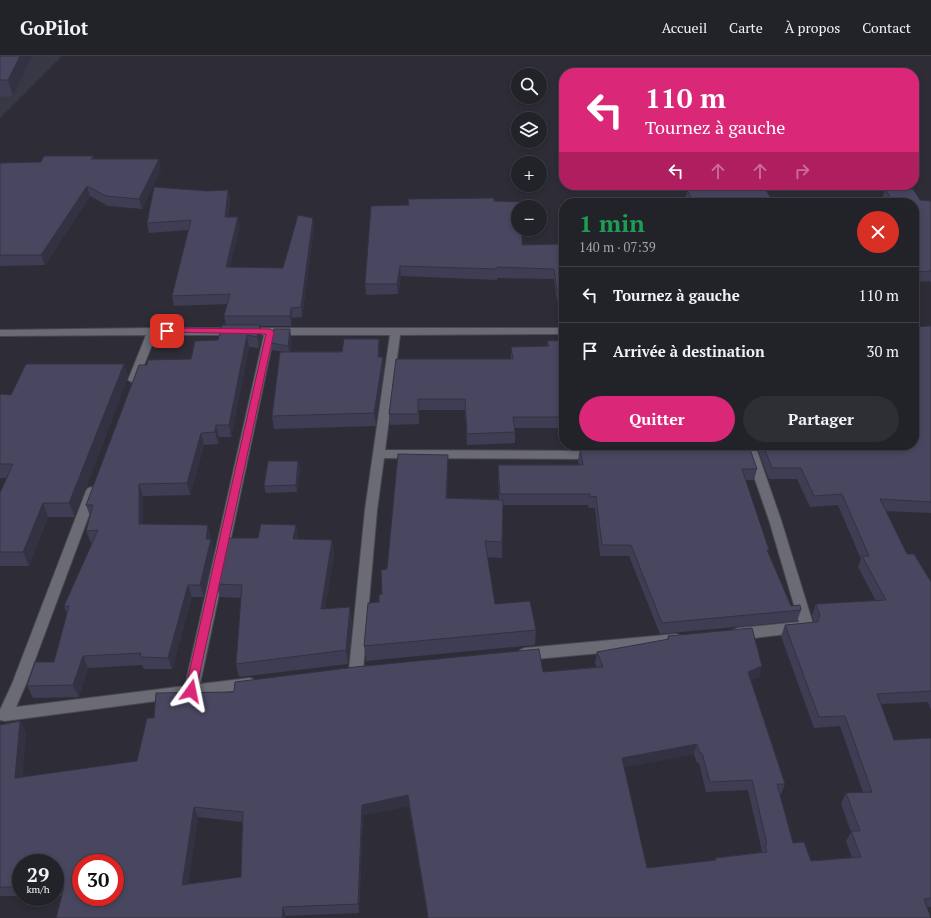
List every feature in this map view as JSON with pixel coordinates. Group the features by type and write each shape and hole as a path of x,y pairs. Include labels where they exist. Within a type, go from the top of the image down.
{"street":[{"path":"130,390 152,330"},
{"path":"0,333 152,330 395,333 559,331"},
{"path":"191,691 270,332"},
{"path":"356,670 371,510 395,333"},
{"path":"728,635 807,627 775,520 751,450 737,455"},
{"path":"379,454 610,455"},
{"path":"2,716 19,684 96,478"},
{"path":"514,655 688,638"},
{"path":"341,672 372,669"},
{"path":"2,716 262,682"}],"shaded area":[{"path":"0,56 62,56 0,118"}],"building":[{"path":"0,56 20,56 8,80 0,80"},
{"path":"44,156 93,156 91,159 159,159 139,199 106,196 87,186 41,255 0,255 0,163 41,162"},
{"path":"154,187 207,191 228,190 225,217 238,217 226,267 283,268 298,215 313,218 301,307 291,308 290,316 224,316 230,294 172,296 191,220 147,223"},
{"path":"687,190 766,190 771,198 691,198"},
{"path":"886,190 914,190 919,198 891,198"},
{"path":"494,198 494,201 511,202 511,236 522,236 522,245 559,244 559,290 557,290 554,269 497,267 497,269 400,266 397,284 365,284 371,206 409,205 408,199"},
{"path":"919,198 920,200 931,201 931,271 919,272"},
{"path":"222,325 260,325 257,337 247,335 229,425 216,425 215,432 201,433 187,483 139,484 139,524 208,525 206,539 211,539 200,585 188,585 168,658 140,657 141,653 83,656 73,685 27,686 35,662 54,662 69,606 64,606 98,530 86,531 93,505 86,505 139,365 147,365 148,360 191,359 195,341 218,340"},
{"path":"931,326 931,502 880,499 907,554 914,554 931,582 931,691 877,694 894,740 931,738 931,898 924,899 931,918 428,918 408,795 362,805 358,904 283,907 282,918 56,918 59,906 64,906 64,854 12,854 12,887 0,887 0,725 20,721 15,778 137,761 147,718 154,718 156,693 234,692 235,682 355,667 539,649 543,672 603,667 597,652 669,639 668,636 752,628 762,666 748,672 785,784 777,784 793,843 804,842 811,861 861,857 851,831 860,831 846,793 872,792 845,716 819,717 785,625 817,622 820,616 816,604 886,600 862,556 869,556 842,494 814,496 801,468 772,468 765,450 919,450 919,327","holes":["697,744 700,753 702,753 710,782 752,780 767,844 765,844 767,852 647,868 622,758","194,807 243,812 241,877 182,885"]},
{"path":"274,329 290,329 288,346 271,343"},
{"path":"344,339 379,339 378,357 383,357 374,413 272,416 280,352 342,352"},
{"path":"559,340 559,417 513,417 515,432 467,434 465,399 418,399 418,414 389,414 396,359 513,359 511,347 549,346 547,341"},
{"path":"26,364 124,364 69,503 43,503 23,552 0,552 0,493 13,464 0,464 0,394 11,395"},
{"path":"580,450 750,450 757,469 742,469 769,550 767,550 791,606 800,605 801,610 662,623 631,545 602,545 596,496 590,497 590,494 500,494 498,465 583,465"},
{"path":"398,454 448,455 446,498 503,500 502,542 485,541 495,604 530,601 536,630 364,646 368,603 379,602 379,595 382,594 381,570 387,569"},
{"path":"268,461 298,461 296,485 264,486"},
{"path":"261,524 296,525 293,539 332,540 321,609 350,607 346,650 236,664 242,585 216,584 226,538 258,538"}],"route":[{"path":"167,331 270,332 191,691"}]}
